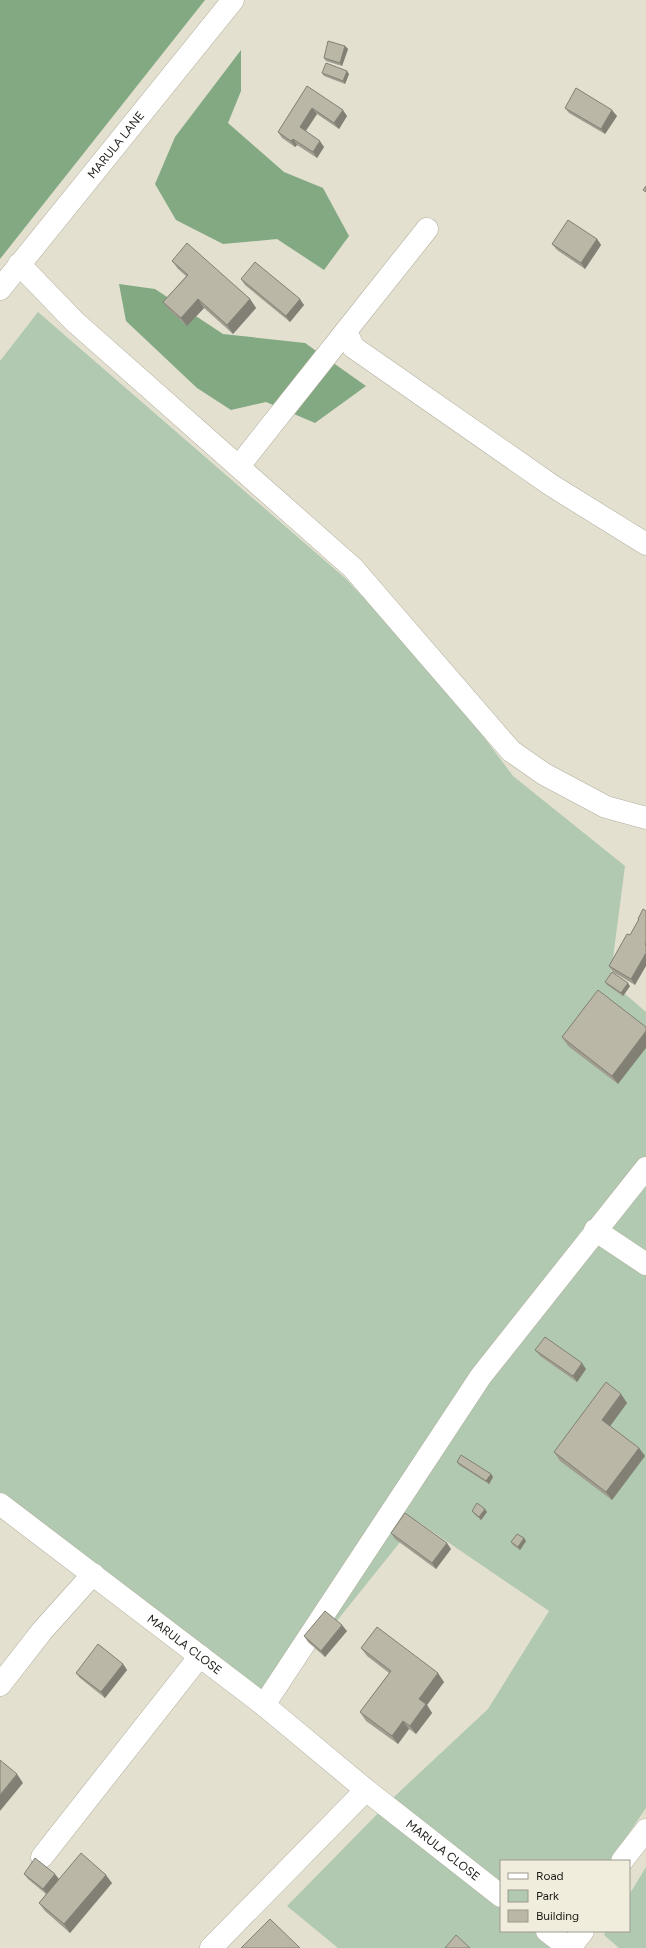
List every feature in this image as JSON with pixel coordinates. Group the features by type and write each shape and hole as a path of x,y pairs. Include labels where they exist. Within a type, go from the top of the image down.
{"street":[{"name":"MARULA LANE","path":"0,289 18,264 232,0"},
{"path":"239,466 427,229"},
{"path":"18,264 74,321 353,568 511,751 544,774 606,808 646,818"},
{"path":"346,331 353,347 552,485 646,544"},
{"path":"264,1705 481,1376 595,1230 646,1168"},
{"path":"595,1230 646,1264"},
{"name":"MARULA CLOSE","path":"0,1504 264,1705 366,1790 500,1895"},
{"path":"0,1685 42,1630 92,1574"},
{"path":"42,1857 200,1656"},
{"path":"211,1948 366,1790"},
{"path":"623,1860 646,1830"},
{"path":"548,1932 570,1948 582,1932"}],"green space":[{"path":"0,0 205,0 0,259"},
{"path":"241,50 241,91 228,123 284,172 323,188 349,236 324,270 277,239 223,244 176,220 155,184 175,137"},
{"path":"119,284 155,289 223,334 305,343 366,386 315,423 266,402 231,410 197,388 126,321"},
{"path":"38,312 345,578 444,684 513,776 625,866 610,981 646,1012 646,1808 611,1860 500,1860 500,1932 568,1932 564,1948 338,1948 287,1906 395,1796 488,1709 549,1611 417,1521 271,1703 0,1493 0,361"},
{"path":"646,1867 646,1948 619,1948 604,1935 606,1932 630,1932 630,1893"}],"building":[{"path":"328,41 345,46 340,63 324,58"},
{"path":"326,63 347,71 343,81 322,73"},
{"path":"307,86 343,110 334,123 312,108 300,127 320,141 313,152 293,139 291,141 278,132"},
{"path":"576,88 612,110 601,129 565,108"},
{"path":"568,220 597,239 581,263 552,244"},
{"path":"187,243 250,299 227,325 198,299 181,318 163,302 188,275 172,261"},
{"path":"255,262 300,299 286,316 241,279"},
{"path":"643,909 646,911 646,953 631,979 609,966 627,934 630,935"},
{"path":"612,972 628,983 621,993 605,982"},
{"path":"598,990 646,1027 646,1031 612,1076 562,1037"},
{"path":"545,1337 582,1363 573,1376 535,1350"},
{"path":"606,1382 621,1394 602,1420 639,1448 606,1492 554,1452"},
{"path":"461,1455 491,1474 486,1481 457,1462"},
{"path":"477,1503 485,1509 479,1517 472,1511"},
{"path":"405,1513 447,1543 432,1563 391,1533"},
{"path":"517,1534 524,1538 518,1547 511,1542"},
{"path":"325,1611 342,1625 321,1651 304,1636"},
{"path":"377,1627 438,1673 419,1699 426,1704 410,1726 403,1721 392,1736 360,1712 391,1671 361,1648"},
{"path":"98,1644 123,1664 101,1692 76,1673"},
{"path":"0,1760 17,1774 0,1795"},
{"path":"81,1853 106,1875 64,1924 39,1903"},
{"path":"35,1858 55,1874 43,1889 24,1874"},
{"path":"270,1919 300,1948 241,1948"},
{"path":"456,1935 470,1948 445,1948"}]}
